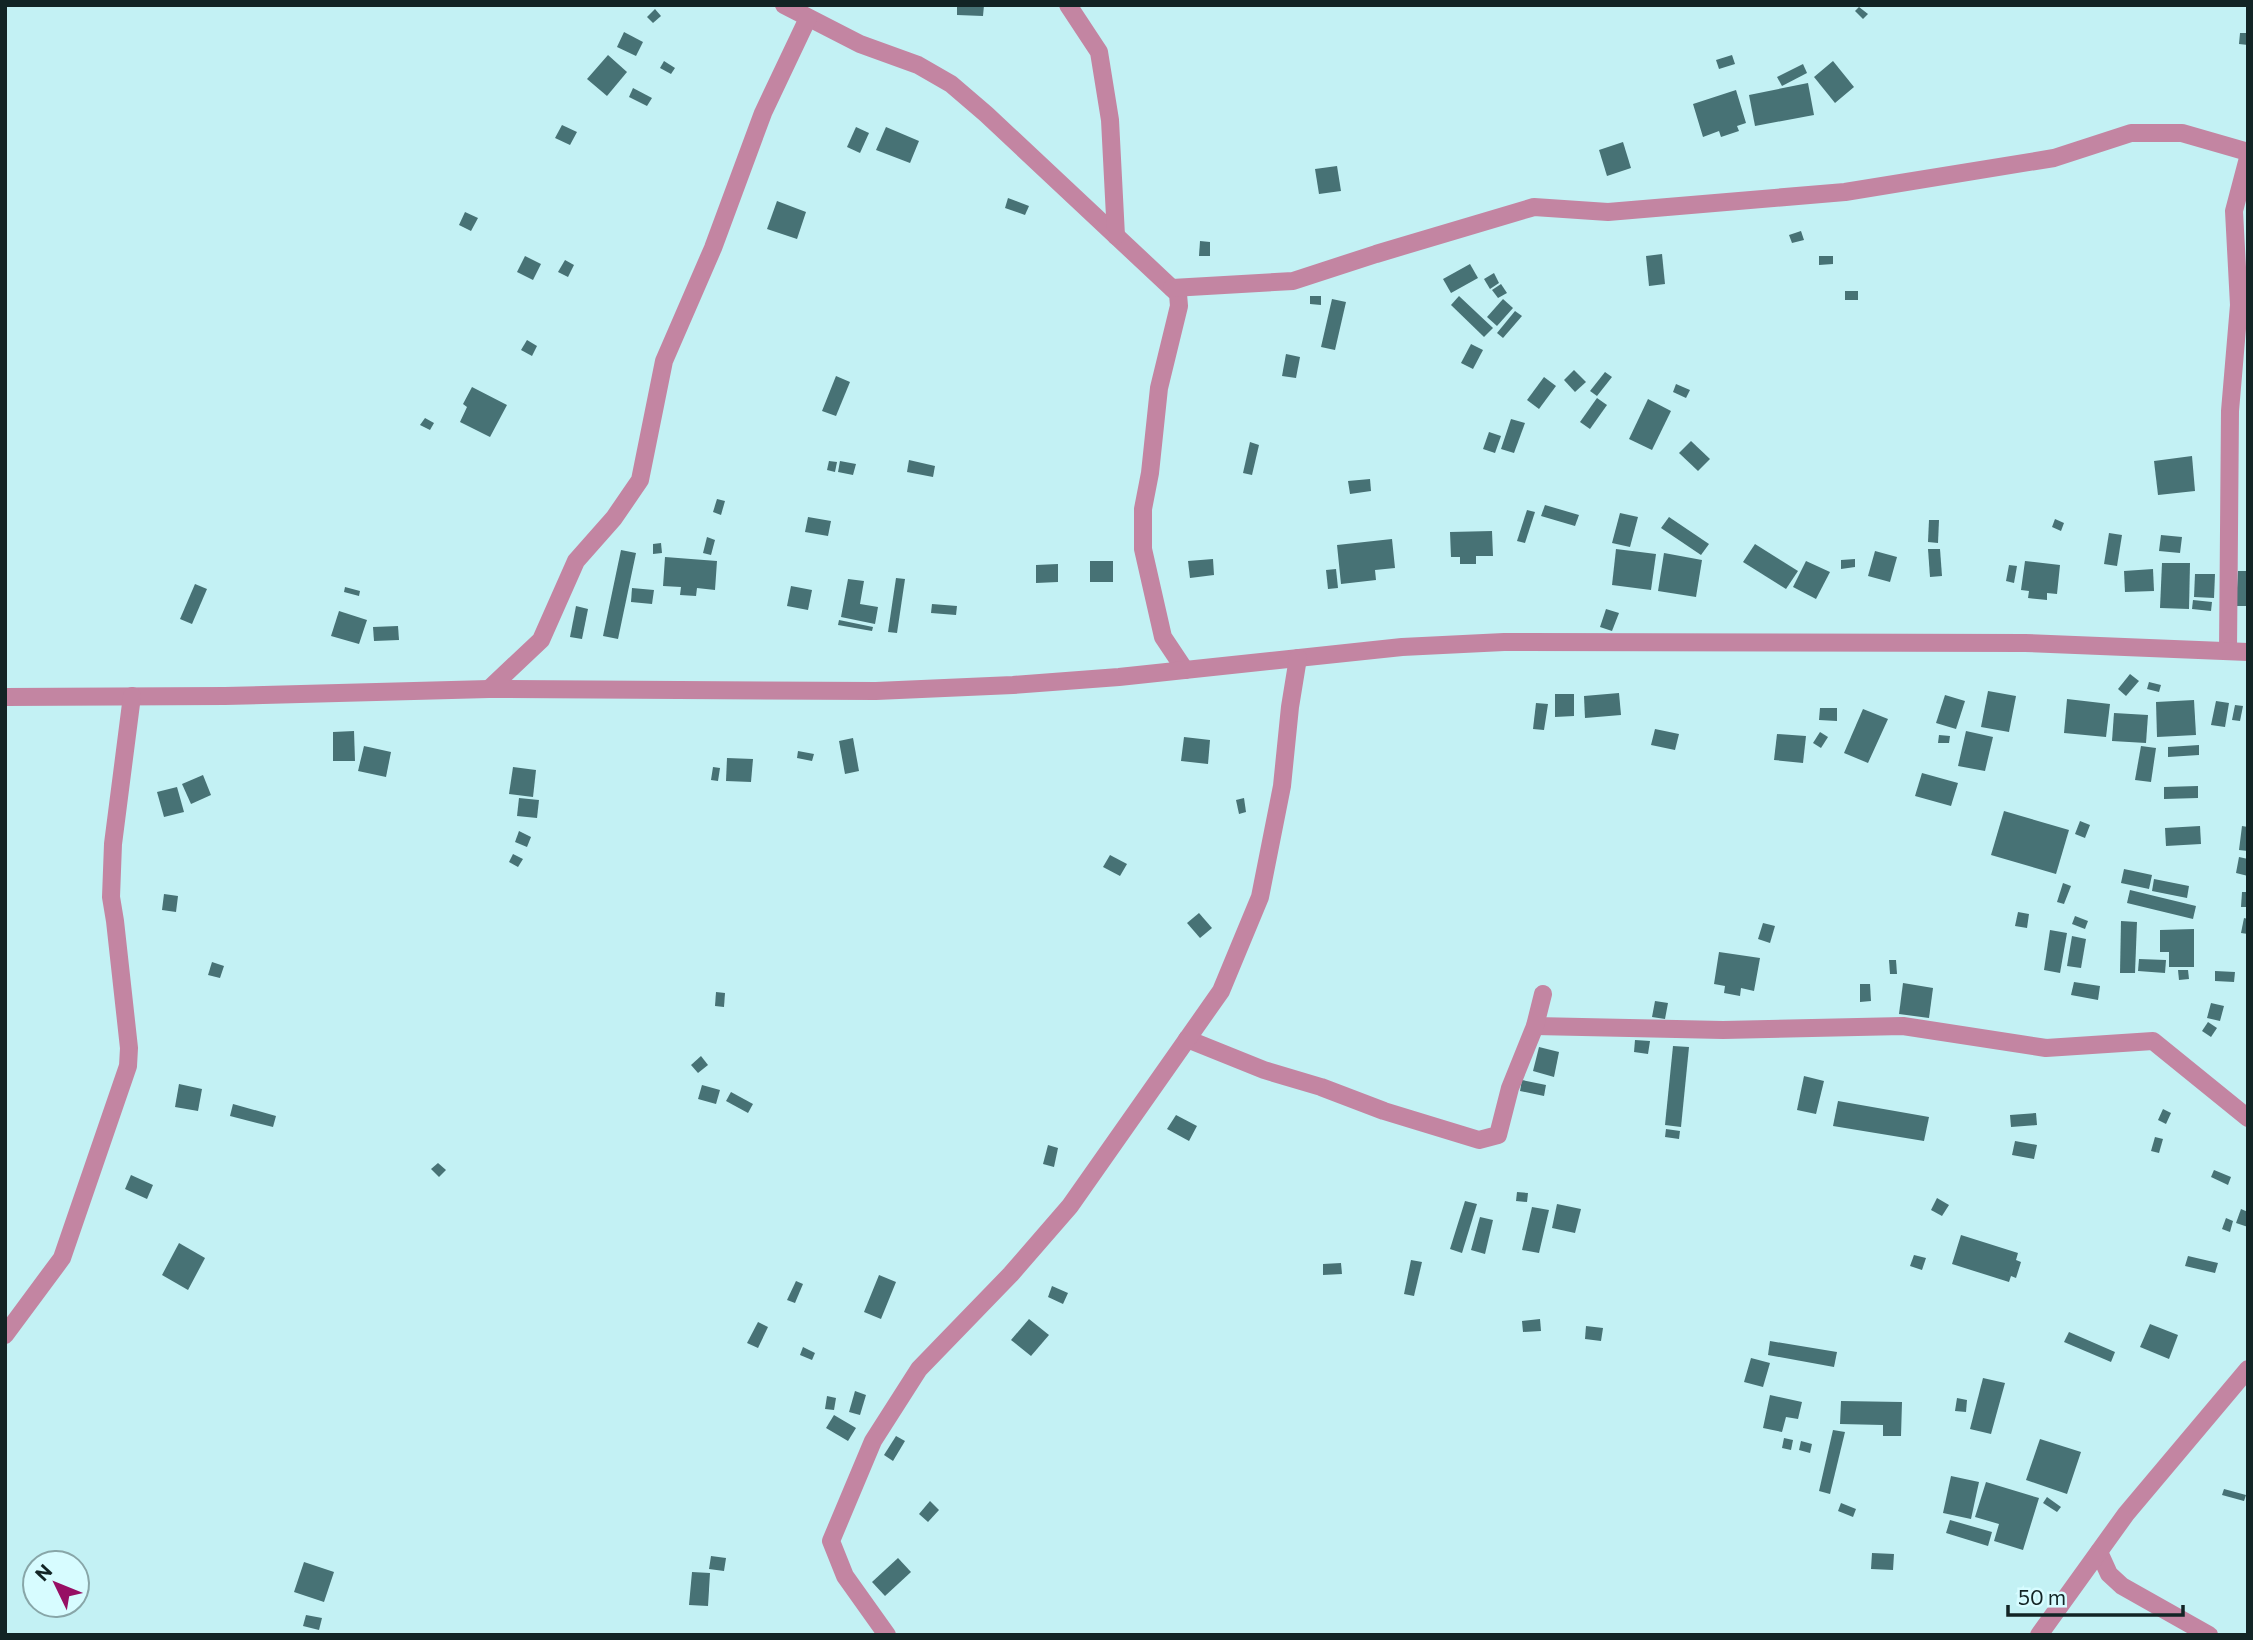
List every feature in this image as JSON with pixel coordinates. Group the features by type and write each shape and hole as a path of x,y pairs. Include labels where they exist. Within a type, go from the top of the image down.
{"street":[{"path":"784,5 860,44 918,65 951,84 1178,294 1179,306 1159,388 1150,473 1143,509 1143,549 1163,637 1185,670"},
{"path":"1068,5 1099,52 1110,120 1116,236"},
{"path":"489,689 541,640 576,561 614,518 640,480 664,361 713,248 763,113 808,18"},
{"path":"1172,288 1293,281 1534,207 1608,212 1845,192 2054,158 2132,133 2182,133 2248,152"},
{"path":"2228,651 2230,411 2239,305 2234,211 2248,158"},
{"path":"5,697 489,689 876,691 1013,685 1402,647 1504,642 2025,643 2248,652"},
{"path":"887,1635 845,1576 831,1541 873,1441 919,1369 1011,1274 1070,1206 1221,991 1260,897 1282,786 1298,658"},
{"path":"5,1335 62,1258 128,1066 129,1048 116,921 111,897 113,844 132,696"},
{"path":"1187,1040 1264,1070 1479,1140 1498,1135 1510,1088 1535,1026 1542,994"},
{"path":"1535,1026 1723,1030 1903,1026 2046,1048 2153,1041 2248,1118"},
{"path":"2039,1635 2148,1487 2248,1369"},
{"path":"2099,1552 2109,1574 2122,1586 2209,1635"}],"building":[{"path":"957,5 984,5 983,16 957,15"},
{"path":"1859,7 1868,14 1863,19 1855,11"},
{"path":"655,9 661,16 653,23 647,17"},
{"path":"624,32 643,42 636,56 617,47"},
{"path":"2240,33 2248,33 2248,45 2239,44"},
{"path":"608,55 627,72 607,96 587,79"},
{"path":"1732,55 1735,64 1719,69 1716,60"},
{"path":"664,61 675,68 671,74 660,68"},
{"path":"1833,61 1854,87 1835,103 1814,77"},
{"path":"1803,64 1807,73 1782,86 1777,77"},
{"path":"1808,83 1814,115 1755,126 1749,95"},
{"path":"633,88 652,98 647,106 629,97"},
{"path":"1736,90 1746,123 1737,126 1739,131 1721,137 1719,131 1703,137 1693,104"},
{"path":"562,125 577,132 570,145 555,138"},
{"path":"856,127 869,133 860,153 847,147"},
{"path":"886,127 919,141 910,163 876,150"},
{"path":"1623,142 1631,168 1607,176 1599,150"},
{"path":"1337,166 1341,191 1319,194 1315,169"},
{"path":"1008,198 1029,206 1025,215 1005,208"},
{"path":"777,201 806,212 797,239 767,229"},
{"path":"465,212 478,218 471,231 459,225"},
{"path":"1801,231 1804,240 1792,243 1789,235"},
{"path":"1200,241 1210,242 1210,256 1199,256"},
{"path":"1662,254 1665,284 1649,286 1646,256"},
{"path":"525,256 541,264 533,280 517,272"},
{"path":"1819,256 1833,256 1833,264 1819,265"},
{"path":"565,260 574,265 568,277 558,272"},
{"path":"1470,264 1478,278 1451,293 1443,279"},
{"path":"1494,273 1499,283 1490,289 1484,279"},
{"path":"1501,284 1507,293 1498,298 1492,290"},
{"path":"1845,291 1858,291 1858,300 1845,300"},
{"path":"1310,296 1321,296 1321,305 1310,304"},
{"path":"1459,296 1493,328 1484,337 1451,305"},
{"path":"1332,299 1346,302 1335,350 1321,347"},
{"path":"1503,299 1513,308 1497,326 1487,317"},
{"path":"1515,311 1522,316 1503,338 1497,333"},
{"path":"527,340 537,346 532,356 521,350"},
{"path":"1471,344 1483,350 1473,369 1461,363"},
{"path":"1286,354 1300,357 1296,378 1282,376"},
{"path":"1574,370 1586,382 1575,392 1564,380"},
{"path":"1605,372 1612,377 1597,396 1590,391"},
{"path":"836,376 850,382 836,416 822,411"},
{"path":"1544,377 1556,386 1539,409 1527,400"},
{"path":"1676,384 1690,390 1686,398 1673,392"},
{"path":"472,387 507,405 490,437 460,422 467,407 463,404"},
{"path":"1597,398 1607,405 1590,429 1580,422"},
{"path":"1648,399 1671,411 1652,450 1629,439"},
{"path":"425,418 434,423 430,430 420,425"},
{"path":"1511,419 1525,423 1514,453 1501,449"},
{"path":"1489,432 1501,436 1495,453 1483,449"},
{"path":"1691,441 1710,459 1698,471 1679,453"},
{"path":"1250,442 1259,445 1252,475 1243,473"},
{"path":"2192,456 2195,491 2158,495 2154,461"},
{"path":"909,460 935,466 933,477 907,472"},
{"path":"829,461 837,462 835,472 827,470"},
{"path":"840,461 856,464 853,475 838,472"},
{"path":"1370,479 1371,491 1350,494 1348,481"},
{"path":"717,499 725,501 721,515 713,512"},
{"path":"1545,505 1579,515 1575,526 1541,516"},
{"path":"1527,510 1535,512 1525,543 1517,541"},
{"path":"1620,513 1638,517 1630,547 1612,543"},
{"path":"808,517 831,521 828,536 805,532"},
{"path":"1669,517 1709,544 1701,555 1661,528"},
{"path":"2055,519 2064,523 2061,531 2052,527"},
{"path":"1929,520 1939,520 1938,543 1928,542"},
{"path":"1492,531 1493,556 1476,556 1476,564 1460,564 1460,557 1451,557 1450,532"},
{"path":"2109,533 2122,535 2117,566 2104,564"},
{"path":"2161,535 2182,537 2180,553 2159,551"},
{"path":"707,537 715,540 711,555 703,553"},
{"path":"1392,539 1395,568 1375,570 1376,580 1341,584 1337,545"},
{"path":"661,543 662,553 653,554 653,544"},
{"path":"1755,544 1798,571 1786,589 1743,562"},
{"path":"1616,549 1656,554 1651,590 1612,585"},
{"path":"1928,549 1940,549 1942,576 1930,577"},
{"path":"621,550 636,553 618,639 603,636"},
{"path":"1875,551 1897,557 1890,582 1868,576"},
{"path":"1664,553 1702,560 1696,597 1658,591"},
{"path":"665,557 717,561 715,590 697,588 696,596 680,595 681,587 663,586"},
{"path":"1213,559 1214,575 1190,578 1188,561"},
{"path":"1855,559 1855,567 1841,569 1841,560"},
{"path":"1090,561 1113,561 1113,582 1090,582"},
{"path":"1806,561 1830,572 1816,599 1793,587"},
{"path":"2025,561 2060,565 2057,594 2047,593 2047,600 2028,598 2029,591 2021,590"},
{"path":"2162,563 2190,563 2189,609 2160,608"},
{"path":"1058,564 1058,582 1036,583 1036,565"},
{"path":"2009,565 2017,566 2014,583 2006,581"},
{"path":"1336,569 1338,588 1328,589 1326,570"},
{"path":"2153,569 2154,591 2125,592 2124,571"},
{"path":"2238,571 2248,571 2248,606 2236,606"},
{"path":"2195,574 2215,574 2214,598 2194,597"},
{"path":"896,578 905,579 897,633 888,632"},
{"path":"848,579 864,581 860,604 878,607 875,624 841,617"},
{"path":"195,584 207,589 192,624 180,619"},
{"path":"791,586 812,590 808,610 787,606"},
{"path":"345,587 360,591 359,596 344,592"},
{"path":"632,588 654,590 652,604 631,602"},
{"path":"2193,600 2212,602 2211,611 2192,609"},
{"path":"932,604 957,606 956,615 931,613"},
{"path":"576,606 588,609 582,639 570,637"},
{"path":"1606,609 1619,613 1612,631 1600,627"},
{"path":"339,611 367,620 359,644 331,636"},
{"path":"839,620 873,627 872,631 838,625"},
{"path":"398,626 399,640 374,641 373,627"},
{"path":"2130,674 2139,681 2126,696 2118,689"},
{"path":"2149,682 2161,685 2159,692 2147,689"},
{"path":"1988,691 2016,696 2009,732 1981,727"},
{"path":"1619,693 1621,715 1585,718 1584,696"},
{"path":"1555,694 1574,694 1574,716 1555,717"},
{"path":"1945,695 1965,701 1956,729 1936,723"},
{"path":"2067,699 2110,704 2106,737 2064,733"},
{"path":"2194,700 2196,735 2157,737 2156,702"},
{"path":"2216,701 2229,703 2225,727 2211,725"},
{"path":"1536,703 1548,704 1544,730 1533,729"},
{"path":"2235,705 2243,706 2240,721 2232,720"},
{"path":"1820,708 1837,708 1837,721 1819,720"},
{"path":"1863,709 1888,719 1868,763 1844,753"},
{"path":"2114,713 2148,715 2146,743 2112,741"},
{"path":"1655,729 1679,734 1675,750 1651,745"},
{"path":"354,731 355,761 333,761 333,732"},
{"path":"1966,731 1993,737 1985,771 1958,766"},
{"path":"1820,732 1828,737 1821,748 1813,743"},
{"path":"1777,734 1806,736 1803,763 1774,760"},
{"path":"1939,735 1950,736 1949,743 1938,743"},
{"path":"1184,737 1210,740 1208,764 1181,761"},
{"path":"853,738 859,771 845,774 839,741"},
{"path":"2199,745 2199,755 2168,757 2168,747"},
{"path":"364,746 391,752 386,777 358,771"},
{"path":"2141,746 2156,748 2151,782 2135,780"},
{"path":"798,751 814,754 812,761 797,758"},
{"path":"727,758 753,759 751,782 726,781"},
{"path":"513,767 536,770 533,797 509,794"},
{"path":"713,767 720,768 718,781 711,780"},
{"path":"1922,773 1958,783 1951,806 1915,796"},
{"path":"203,775 211,795 191,804 182,784"},
{"path":"2198,786 2198,798 2164,799 2164,787"},
{"path":"177,787 184,812 164,817 157,792"},
{"path":"519,798 539,800 537,818 517,816"},
{"path":"1244,798 1246,812 1239,814 1236,800"},
{"path":"2004,811 2069,830 2056,874 1991,855"},
{"path":"2080,821 2090,825 2085,838 2075,834"},
{"path":"2200,826 2201,844 2166,846 2165,828"},
{"path":"2242,826 2248,827 2248,851 2239,850"},
{"path":"519,831 531,837 527,847 515,842"},
{"path":"513,854 523,859 518,867 509,862"},
{"path":"1110,855 1127,864 1120,876 1103,867"},
{"path":"2239,857 2248,859 2248,876 2236,873"},
{"path":"2124,869 2152,875 2149,889 2121,883"},
{"path":"2154,879 2189,886 2187,898 2152,891"},
{"path":"2063,883 2071,886 2064,904 2057,902"},
{"path":"2130,890 2196,906 2193,919 2127,903"},
{"path":"2242,892 2248,892 2248,907 2241,907"},
{"path":"164,894 178,896 176,912 162,910"},
{"path":"2018,912 2029,914 2027,928 2015,926"},
{"path":"1199,913 1212,928 1200,938 1187,923"},
{"path":"2075,916 2088,921 2085,929 2072,924"},
{"path":"2244,918 2248,919 2248,934 2241,933"},
{"path":"2121,921 2137,922 2135,973 2120,973"},
{"path":"1763,923 1775,926 1770,943 1758,939"},
{"path":"2194,929 2194,967 2169,967 2169,952 2160,952 2160,930"},
{"path":"2050,930 2067,933 2060,973 2044,970"},
{"path":"2072,936 2086,939 2081,968 2067,966"},
{"path":"1719,952 1760,958 1754,991 1741,988 1740,996 1724,993 1725,986 1714,984"},
{"path":"2139,959 2166,960 2165,973 2138,971"},
{"path":"1889,960 1896,960 1897,974 1890,974"},
{"path":"212,962 224,966 220,978 208,975"},
{"path":"2178,970 2188,970 2189,979 2179,980"},
{"path":"2215,971 2235,972 2234,982 2215,981"},
{"path":"2074,982 2100,986 2098,1000 2071,995"},
{"path":"1903,983 1933,988 1929,1018 1899,1014"},
{"path":"1860,984 1870,984 1871,1001 1860,1002"},
{"path":"716,992 725,993 724,1007 715,1006"},
{"path":"1655,1001 1668,1003 1665,1019 1652,1017"},
{"path":"2211,1003 2224,1006 2220,1021 2207,1018"},
{"path":"2208,1022 2217,1028 2211,1037 2202,1031"},
{"path":"1635,1040 1650,1041 1648,1054 1634,1052"},
{"path":"1673,1046 1689,1047 1681,1127 1665,1125"},
{"path":"1539,1047 1559,1052 1554,1077 1533,1071"},
{"path":"701,1056 708,1065 698,1073 691,1065"},
{"path":"1804,1076 1824,1081 1816,1114 1797,1110"},
{"path":"1522,1080 1546,1085 1544,1096 1520,1091"},
{"path":"179,1084 202,1089 198,1111 175,1107"},
{"path":"702,1085 720,1090 716,1104 698,1099"},
{"path":"731,1092 753,1104 748,1113 726,1101"},
{"path":"1838,1101 1929,1117 1924,1141 1833,1126"},
{"path":"233,1104 276,1116 273,1127 230,1116"},
{"path":"2163,1109 2171,1113 2166,1124 2158,1120"},
{"path":"2036,1113 2037,1125 2011,1127 2010,1115"},
{"path":"1176,1115 1197,1126 1189,1141 1167,1129"},
{"path":"1666,1129 1680,1131 1679,1139 1665,1137"},
{"path":"2155,1137 2163,1139 2159,1153 2151,1151"},
{"path":"2015,1141 2037,1145 2034,1159 2012,1155"},
{"path":"1048,1145 1058,1148 1054,1167 1043,1164"},
{"path":"438,1163 446,1170 439,1177 431,1169"},
{"path":"2214,1170 2231,1177 2228,1185 2211,1177"},
{"path":"131,1175 153,1185 147,1199 125,1189"},
{"path":"1517,1192 1528,1193 1527,1202 1516,1201"},
{"path":"1937,1198 1949,1205 1942,1216 1931,1210"},
{"path":"1465,1201 1477,1204 1462,1253 1450,1249"},
{"path":"1557,1204 1581,1209 1575,1233 1552,1228"},
{"path":"1532,1207 1549,1210 1539,1253 1522,1250"},
{"path":"2241,1209 2248,1212 2248,1227 2236,1223"},
{"path":"1480,1217 1493,1220 1485,1254 1471,1250"},
{"path":"2226,1218 2233,1221 2230,1232 2222,1229"},
{"path":"1961,1235 2018,1253 2016,1260 2021,1262 2016,1278 2011,1276 2009,1282 1952,1264"},
{"path":"179,1243 205,1258 188,1290 162,1275"},
{"path":"1914,1255 1926,1258 1922,1270 1910,1266"},
{"path":"2188,1256 2218,1263 2215,1273 2185,1266"},
{"path":"1411,1260 1422,1262 1414,1296 1404,1294"},
{"path":"1341,1263 1342,1274 1323,1275 1323,1264"},
{"path":"879,1275 896,1282 881,1319 864,1312"},
{"path":"796,1281 803,1284 795,1303 787,1300"},
{"path":"1052,1286 1068,1293 1063,1304 1048,1297"},
{"path":"1029,1319 1049,1335 1031,1356 1011,1340"},
{"path":"1540,1319 1541,1331 1523,1332 1522,1321"},
{"path":"758,1322 768,1327 758,1348 747,1343"},
{"path":"2150,1324 2178,1335 2169,1359 2140,1347"},
{"path":"1586,1326 1603,1328 1601,1341 1585,1339"},
{"path":"2069,1332 2115,1352 2111,1362 2064,1342"},
{"path":"1770,1341 1837,1352 1834,1367 1768,1355"},
{"path":"803,1347 815,1353 812,1360 800,1355"},
{"path":"1751,1358 1770,1363 1763,1387 1744,1382"},
{"path":"1983,1378 2005,1383 1991,1434 1970,1429"},
{"path":"855,1391 866,1395 860,1415 849,1412"},
{"path":"1770,1395 1802,1402 1798,1419 1786,1417 1782,1432 1763,1428"},
{"path":"827,1396 836,1398 834,1410 825,1409"},
{"path":"1957,1398 1967,1400 1966,1412 1955,1411"},
{"path":"1841,1401 1902,1402 1901,1436 1883,1436 1883,1425 1840,1424"},
{"path":"834,1415 856,1428 848,1441 826,1428"},
{"path":"1833,1430 1845,1432 1830,1494 1819,1491"},
{"path":"896,1436 905,1441 893,1461 884,1455"},
{"path":"1784,1438 1793,1440 1791,1450 1782,1448"},
{"path":"2040,1439 2081,1452 2067,1494 2026,1480"},
{"path":"1801,1441 1812,1444 1810,1453 1799,1450"},
{"path":"1951,1476 1979,1482 1971,1519 1943,1513"},
{"path":"1986,1482 2039,1498 2023,1550 1994,1541 1999,1524 1975,1517"},
{"path":"2224,1489 2246,1495 2244,1501 2222,1495"},
{"path":"2047,1497 2061,1507 2057,1512 2043,1503"},
{"path":"930,1501 939,1510 928,1522 919,1514"},
{"path":"1841,1503 1856,1509 1853,1517 1838,1511"},
{"path":"1950,1520 1992,1532 1988,1546 1946,1533"},
{"path":"1872,1553 1894,1554 1893,1570 1871,1569"},
{"path":"711,1556 726,1558 724,1571 709,1569"},
{"path":"898,1558 911,1572 885,1596 872,1582"},
{"path":"304,1562 334,1572 324,1602 294,1592"},
{"path":"692,1572 710,1573 708,1606 689,1605"},
{"path":"306,1615 322,1618 319,1630 303,1626"}]}
